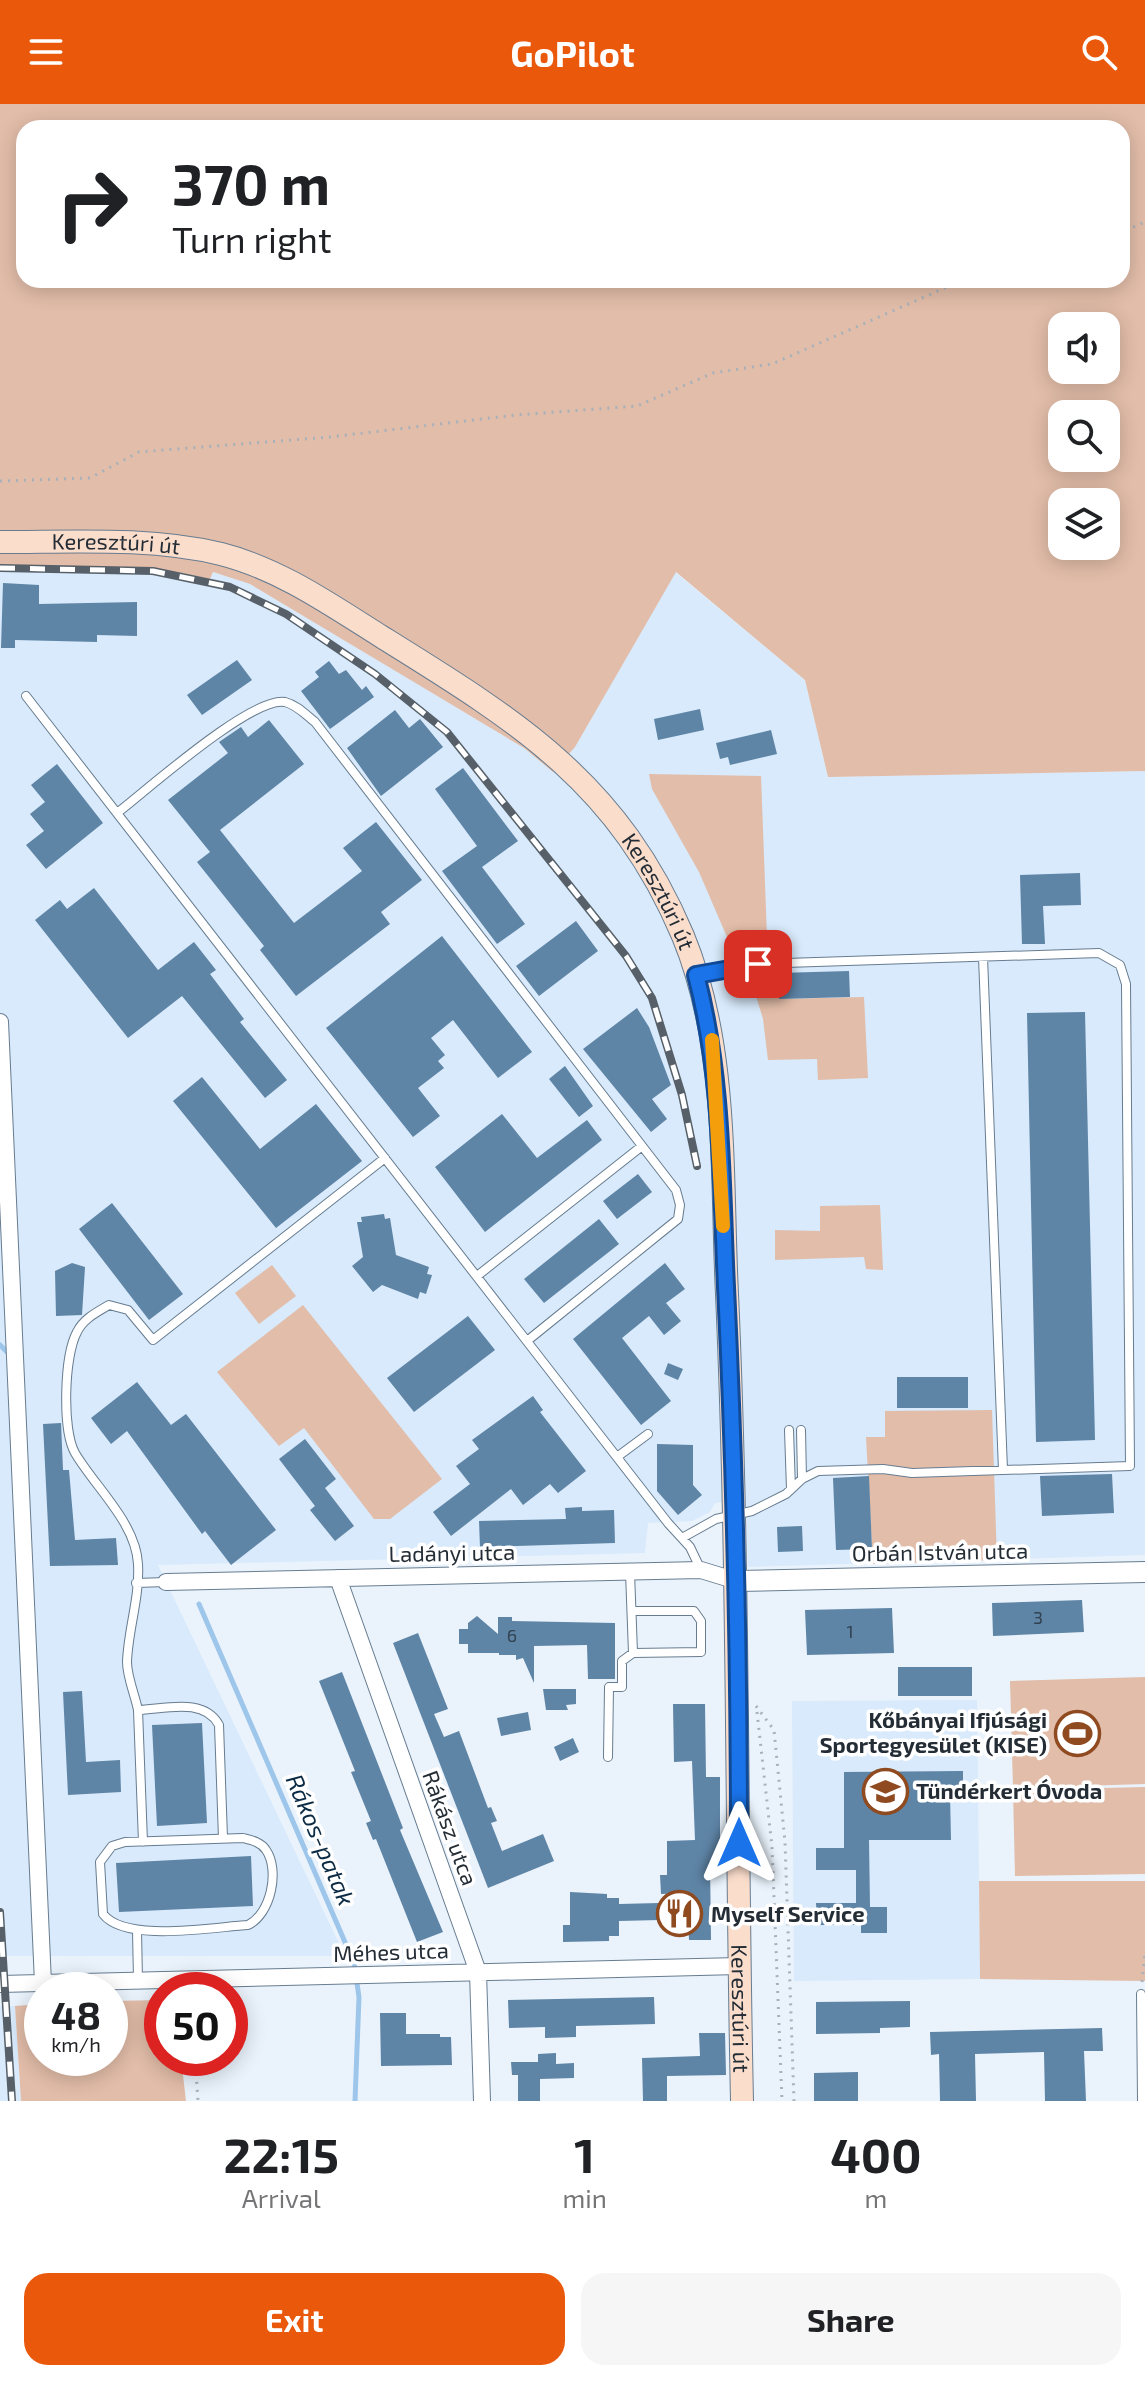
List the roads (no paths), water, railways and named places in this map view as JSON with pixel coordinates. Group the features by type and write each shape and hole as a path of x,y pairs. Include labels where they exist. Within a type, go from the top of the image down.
{"main road":[{"name":"Keresztúri út","path":"0,542 145,543 221,554 278,575 340,610 523,727 597,795 631,836 661,889 696,975 714,1054 736,1513 742,2101"}],"street":[{"path":"0,1022 43,1972"},
{"name":"Ladányi utca","path":"166,1582 701,1570 737,1581"},
{"name":"Orbán István utca","path":"737,1581 1145,1572"},
{"name":"Rákász utca","path":"338,1578 478,1972 482,2101"},
{"name":"Méhes utca","path":"128,1980 739,1966"},
{"name":"Méhes utca","path":"0,1984 24,1983"}],"lane":[{"path":"26,696 682,1538 701,1570"},
{"path":"117,813 249,711 283,701 297,707 315,722 676,1190 680,1205 678,1219 527,1341"},
{"path":"682,1538 736,1513 752,1511 791,1490 802,1479 829,1470 912,1473 1130,1466 1126,984 1120,965 1099,953 758,964 696,975"},
{"path":"983,957 1003,1470"},
{"path":"477,1276 642,1146"},
{"path":"143,1842 138,1710 127,1665 138,1564 133,1538 73,1450 67,1384 70,1352 77,1330 90,1316 109,1305 128,1310 153,1340 385,1158"},
{"path":"789,1430 791,1490"},
{"path":"801,1430 802,1479"},
{"path":"617,1457 648,1434"},
{"path":"630,1572 633,1653"},
{"path":"136,1583 166,1582"},
{"path":"608,1757 609,1687 622,1687 622,1661 633,1653 701,1652 701,1621 694,1611 632,1611"},
{"path":"138,1710 199,1707 215,1717 219,1725 223,1838"},
{"path":"223,1838 243,1838 262,1845 268,1852 270,1898 265,1913 248,1925 137,1931 117,1927 103,1914 100,1862 112,1846 223,1838"},
{"path":"137,1931 138,1980"},
{"path":"1141,1994 1142,2101"}],"waterway":[{"name":"Rákos-patak","path":"0,1345 8,1353"},
{"name":"Rákos-patak","path":"199,1604 354,1963 359,1997 355,2101"}],"railway":[{"path":"0,568 153,571 230,587 286,614 375,674 447,732 626,956 652,998 682,1095 697,1166"},
{"path":"0,1912 12,2101"}],"place":[{"name":"Kőbányai Ifjúsági Sportegyesület (KISE)","path":"1078,1733"},
{"name":"Tündérkert Óvoda","path":"885,1791"},
{"name":"Myself Service","path":"680,1914"}]}
